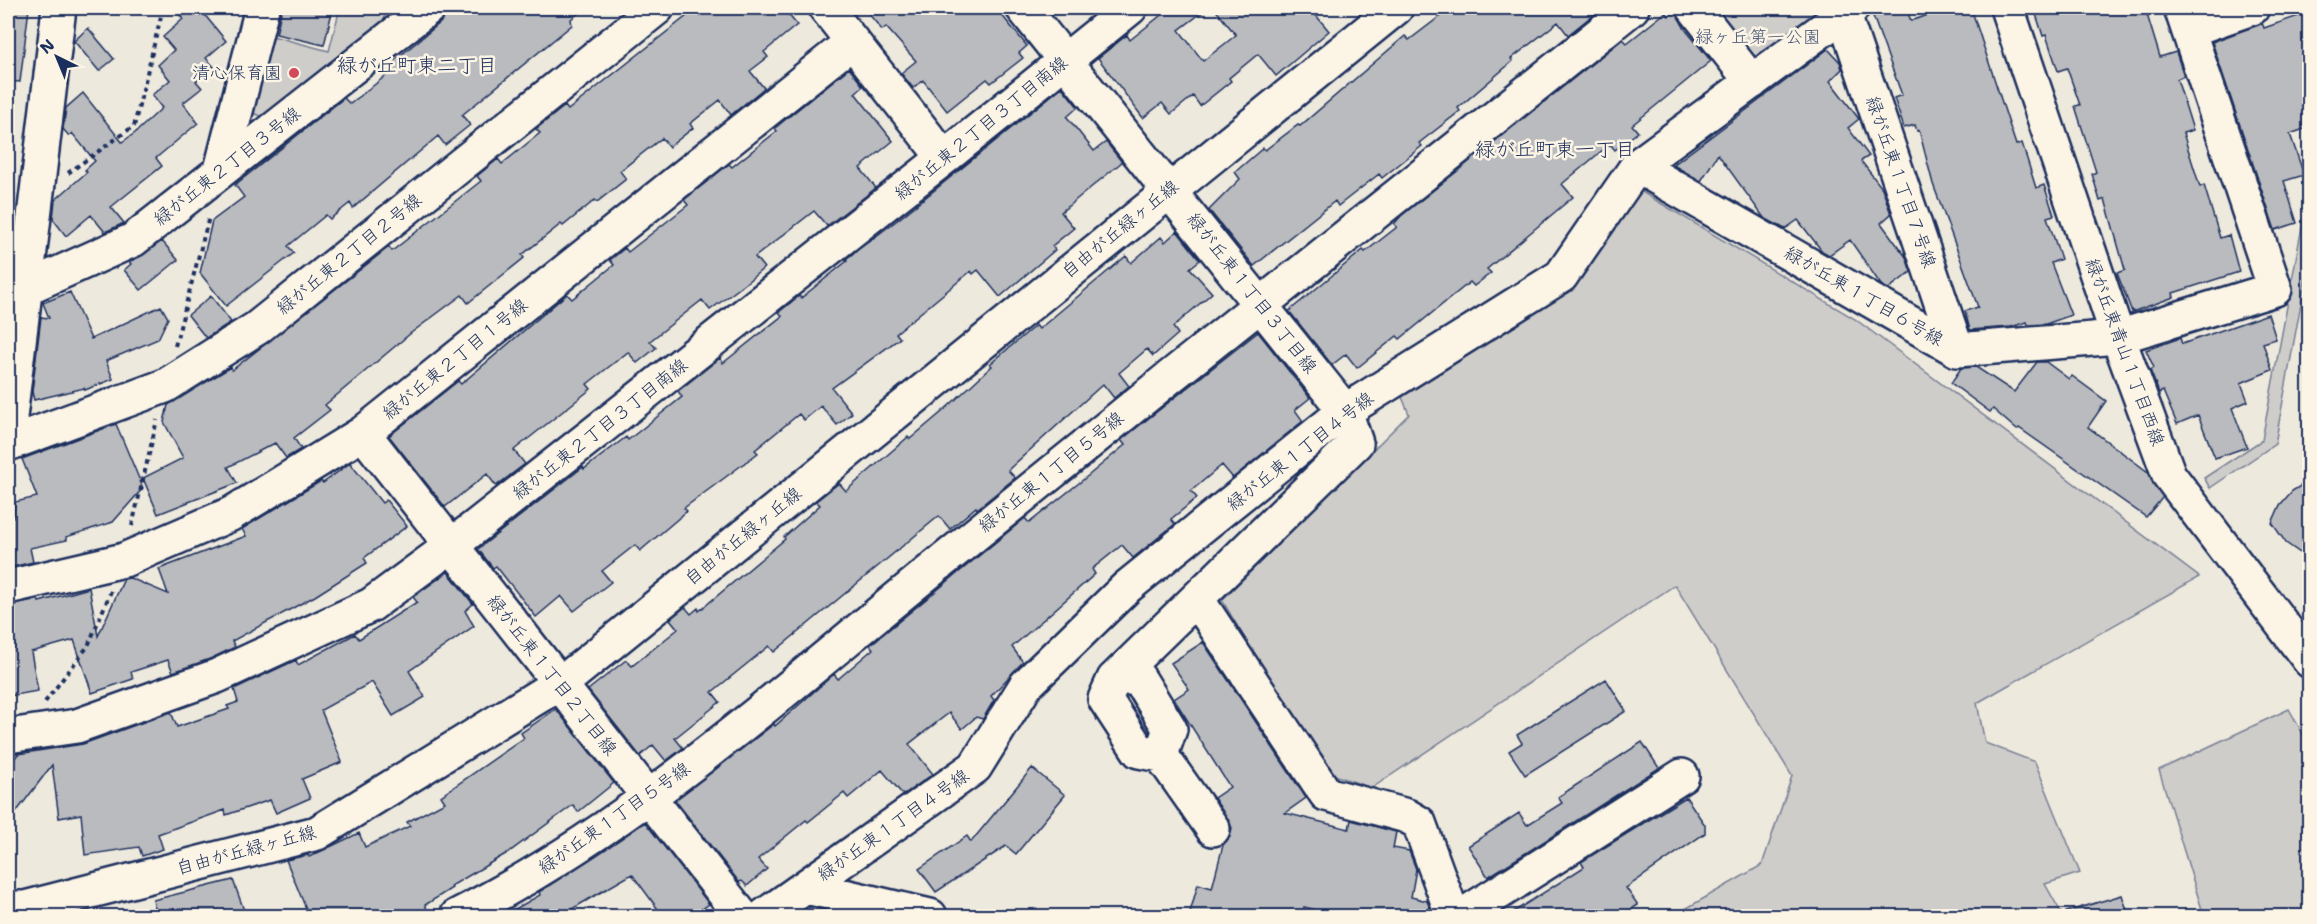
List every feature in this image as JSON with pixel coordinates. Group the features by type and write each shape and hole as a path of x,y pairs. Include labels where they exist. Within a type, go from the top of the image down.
{"street":[{"path":"8,434 16,290 36,195 59,8"},
{"path":"221,170 262,8"},
{"name":"緑が丘東２丁目３号線","path":"16,290 133,240 221,170 398,20 428,8"},
{"name":"緑が丘東２丁目２号線","path":"8,444 165,386 257,328 657,8"},
{"path":"826,8 944,159"},
{"name":"緑が丘東１丁目３丁目線","path":"1023,8 1345,411 1356,443 1197,599"},
{"name":"緑が丘東２丁目３丁目南線","path":"14,735 77,726 217,676 371,605 451,546 944,159 1130,8"},
{"name":"自由が丘緑ヶ丘線","path":"8,908 25,908 317,833 558,684 1396,8"},
{"name":"緑が丘東１丁目５号線","path":"457,916 520,885 648,798 1260,304 1632,8"},
{"path":"1694,8 1752,82"},
{"name":"緑が丘東青山１丁目西線","path":"2007,8 2118,337 2169,475 2310,661"},
{"path":"2185,19 2252,8"},
{"name":"緑が丘東１丁目４号線","path":"764,916 975,767 1026,685 1127,587 1345,411 1561,276 1637,166 1848,11"},
{"name":"緑が丘東１丁目７号線","path":"1848,11 1958,350"},
{"name":"緑が丘東１丁目６号線","path":"1637,166 1958,350 2118,337 2275,289 2185,19"},
{"name":"緑が丘東２丁目１号線","path":"8,587 124,560 231,514 363,433 852,42"},
{"name":"緑が丘東１丁目２丁目線","path":"363,433 742,916"},
{"path":"1213,830 1161,755 1139,751 1105,699 1114,680 1197,599 1326,794 1407,816 1419,824 1453,916"},
{"path":"1462,916 1682,776"},
{"path":"806,887 930,916"}],"path":[{"path":"36,195 134,126 163,8"},
{"path":"14,735 88,646 124,560 165,386 209,215"}],"green space":[{"name":"清心保育園","path":"340,8 387,8 382,27 266,118 253,113 272,36 329,51"},
{"name":"緑ヶ丘第一公園","path":"1694,8 1845,8 1752,82"},
{"path":"1637,189 1855,319 2199,577 1977,703 1985,743 2035,762 2080,873 2045,884 2063,916 1673,916 1762,865 1792,776 1675,585 1372,788 1323,771 1222,600 1409,414 1402,397 1575,288"},
{"path":"2309,189 2309,260 2275,444 2210,488 2204,478 2262,440"},
{"path":"2289,709 2309,745 2309,916 2204,916 2159,770"}],"building":[{"path":"8,8 29,8 20,82 8,81"},
{"path":"174,8 199,8 226,41 206,58 214,67 196,81 202,88 183,103 198,123 156,158 162,166 111,207 124,223 105,232 91,215 66,236 53,219 55,200 87,172 85,170 95,161 72,133 69,136 63,129 66,108 83,93 122,142 162,108 152,95 170,80 158,65 174,50 163,37 183,19"},
{"path":"282,8 333,8 324,45 276,34"},
{"path":"452,8 586,8 571,19 572,25 462,115 470,125 445,145 438,136 353,208 350,203 330,219 326,215 288,246 294,253 226,306 200,273 212,221 244,197 235,185 344,98 350,104 388,74 384,69 440,23"},
{"path":"697,8 783,8 797,25 764,52 768,57 750,71 764,88 731,115 720,100 690,124 693,128 669,147 662,138 620,171 626,179 563,226 561,224 522,255 524,258 468,303 462,295 411,333 325,405 330,410 294,438 301,449 286,458 275,443 228,467 237,483 158,514 143,478 183,458 164,422 168,405 231,367 232,370 389,247 392,251 481,181 477,176 498,159 502,164 540,133 536,129 565,106 568,110"},
{"path":"864,8 996,8 1027,46 1019,53 1023,58 991,83 987,79 947,111 923,80 913,88 901,73 916,61 886,27 882,30"},
{"path":"1170,8 1208,8 1179,30 1203,61 1236,35 1214,8 1310,8 1329,31 1276,76 1258,54 1229,78 1231,81 1200,106 1193,96 1171,114 1162,103 1143,118 1098,58 1127,35 1130,40"},
{"path":"1451,8 1597,8 1599,10 1568,35 1558,22 1511,59 1513,61 1458,108 1460,111 1419,143 1422,146 1382,178 1379,174 1338,206 1335,201 1254,266 1209,210 1240,179 1235,172 1263,148 1265,150 1298,125 1300,126 1405,36 1409,40"},
{"path":"1870,8 1906,8 1911,21 1947,8 1971,8 2016,145 2022,143 2036,188 2044,185 2054,215 2047,217 2061,259 2051,263 2071,315 2046,324 2028,325 2027,322 2011,327 1970,330 1965,311 1978,307 1933,184 1919,130 1917,131 1915,125 1904,128 1894,98 1902,95"},
{"path":"2034,8 2145,8 2160,57 2176,52 2184,76 2177,79 2193,130 2183,133 2200,187 2204,185 2220,238 2229,235 2239,272 2173,293 2174,297 2132,312 2117,273 2125,270 2105,199 2100,201 2092,174 2096,172 2075,106 2080,105 2067,68 2058,71"},
{"path":"1675,11 1685,29 1711,61 1632,125 1638,132 1615,150 1610,144 1562,184 1573,197 1487,269 1491,273 1474,286 1470,282 1400,339 1397,336 1357,368 1346,354 1332,365 1289,311 1363,250 1365,252 1397,227 1394,224 1401,216 1623,39 1627,43 1666,12 1669,16"},
{"path":"2310,12 2310,127 2290,134 2304,175 2284,181 2297,223 2275,230 2212,42 2262,23 2264,28"},
{"path":"88,28 114,59 99,71 74,41"},
{"path":"1828,49 1840,62 1842,69 1830,81 1859,119 1848,128 1869,156 1861,161 1882,188 1891,214 1881,223 1906,257 1911,272 1888,289 1881,285 1850,240 1829,255 1822,251 1798,220 1785,229 1764,218 1718,154 1701,181 1673,165"},
{"path":"849,68 863,86 855,93 893,141 860,168 876,188 827,226 814,211 755,257 764,268 741,287 710,310 702,300 650,341 656,348 637,363 628,352 587,384 591,389 514,450 525,464 496,486 487,474 445,507 389,436 458,381 461,384 567,294 572,299 614,265 610,260 625,248 628,252 688,205 684,200 729,164 732,167 777,131 775,128"},
{"path":"1062,87 1078,107 1067,117 1094,151 1106,142 1122,162 1061,212 1074,228 1052,246 1055,250 1000,297 978,270 973,274 971,271 896,333 900,338 832,388 852,413 837,425 821,406 804,420 799,414 755,450 758,453 684,508 687,511 640,551 635,545 602,571 611,582 574,611 561,596 536,617 496,566 493,568 478,549 583,467 584,469 626,437 628,440 682,397 678,391 720,358 723,363 782,316 779,312 799,296 801,298 847,261 846,259"},
{"path":"1177,231 1200,260 1190,268 1212,293 1173,327 1178,334 1153,356 1147,349 1119,373 1129,386 1114,398 1103,384 1008,470 1015,478 977,509 976,507 950,529 939,516 774,652 769,646 712,692 720,702 675,738 683,748 666,761 653,745 640,756 588,690 626,660 632,666 678,629 670,619 685,607 691,614 698,608 699,611 785,539 784,537 820,505 816,501 839,483 846,491 908,437 910,439 942,412 992,366 990,364 1036,325 1039,329 1126,256 1131,263 1161,237 1165,242"},
{"path":"162,241 178,260 141,290 124,270 131,264 129,262"},
{"path":"70,292 91,339 161,306 168,318 158,339 106,361 113,379 85,390 84,388 34,400 32,392 41,317 49,318 43,303"},
{"path":"211,296 231,322 206,338 188,315"},
{"path":"2268,314 2276,339 2263,343 2272,370 2241,383 2248,401 2232,408 2247,447 2215,458 2198,415 2177,424 2163,391 2159,393 2150,370 2154,368 2146,350 2180,338 2182,344"},
{"path":"1258,332 1310,398 1295,410 1303,421 1233,478 1222,465 1191,491 1197,498 1171,519 1175,524 1133,558 1122,545 1092,569 1095,574 1012,647 1023,662 991,696 994,700 983,719 976,717 962,729 949,713 909,744 933,774 903,795 882,770 848,798 844,793 808,822 806,820 758,859 767,869 747,886 742,881 739,882 675,800 774,724 775,726 834,674 838,679 873,649 870,645 1025,518 1029,523 1089,475 1125,445 1121,440"},
{"path":"2037,362 2046,362 2069,379 2072,376 2106,401 2088,427 2148,472 2163,497 2146,517 2019,428 2017,430 1993,409 1990,412 1951,383 1961,368 1976,367 2014,392"},
{"path":"116,424 143,488 113,522 66,537 67,540 30,548 33,562 12,567 8,519 13,518 15,502 37,497 22,459"},
{"path":"350,463 382,503 386,500 407,526 364,558 367,563 315,596 232,641 235,647 210,659 173,672 168,660 131,672 133,679 92,693 74,640 31,652 38,691 8,696 8,605 38,599 39,602 89,588 98,636 124,579 130,578 168,594 159,569 246,536 242,529 321,481 323,483"},
{"path":"2310,480 2310,560 2286,543 2272,523 2280,505 2292,491"},
{"path":"448,572 473,604 465,611 474,626 409,671 425,697 393,716 372,682 321,710 342,762 302,779 310,798 276,813 270,800 226,815 225,810 158,834 163,849 142,856 139,847 85,855 81,814 59,818 52,765 8,823 8,767 18,754 83,744 171,712 177,727 229,709 227,706 238,702 234,689 296,660 298,665 355,634 359,639 417,602 413,597"},
{"path":"1203,642 1306,798 1285,813 1349,829 1351,820 1396,832 1393,848 1409,851 1416,869 1411,897 1427,901 1433,916 1340,916 1304,907 1302,916 1189,916 1198,884 1212,888 1223,845 1230,837 1232,828 1214,798 1230,787 1174,699 1189,689 1171,663"},
{"path":"1606,679 1626,711 1525,775 1509,751 1522,743 1517,735"},
{"path":"556,709 614,783 578,812 573,805 509,852 451,886 452,888 425,905 431,916 392,916 389,912 382,916 309,916 286,860 308,855 309,857 359,833 365,847 410,826 407,822 445,802 441,796 524,738 521,733"},
{"path":"1642,742 1659,768 1488,877 1468,846 1519,813 1527,825 1562,803 1558,797"},
{"path":"1032,768 1065,795 1016,854 1006,846 936,892 919,869 967,836 971,842"},
{"path":"1686,797 1705,825 1705,833 1626,888 1638,905 1621,916 1507,916 1584,867 1581,862"},
{"path":"645,822 709,904 692,916 663,916 632,874 560,916 503,916 540,895 539,892"},
{"path":"233,880 246,916 157,916 153,900"},
{"path":"2122,895 2129,916 2067,916 2066,912"}],"place":[{"name":"清心保育園","path":"294,73"}],"district":[{"name":"緑が丘町東二丁目","path":"417,65"},
{"name":"緑が丘町東一丁目","path":"1555,149"}]}
